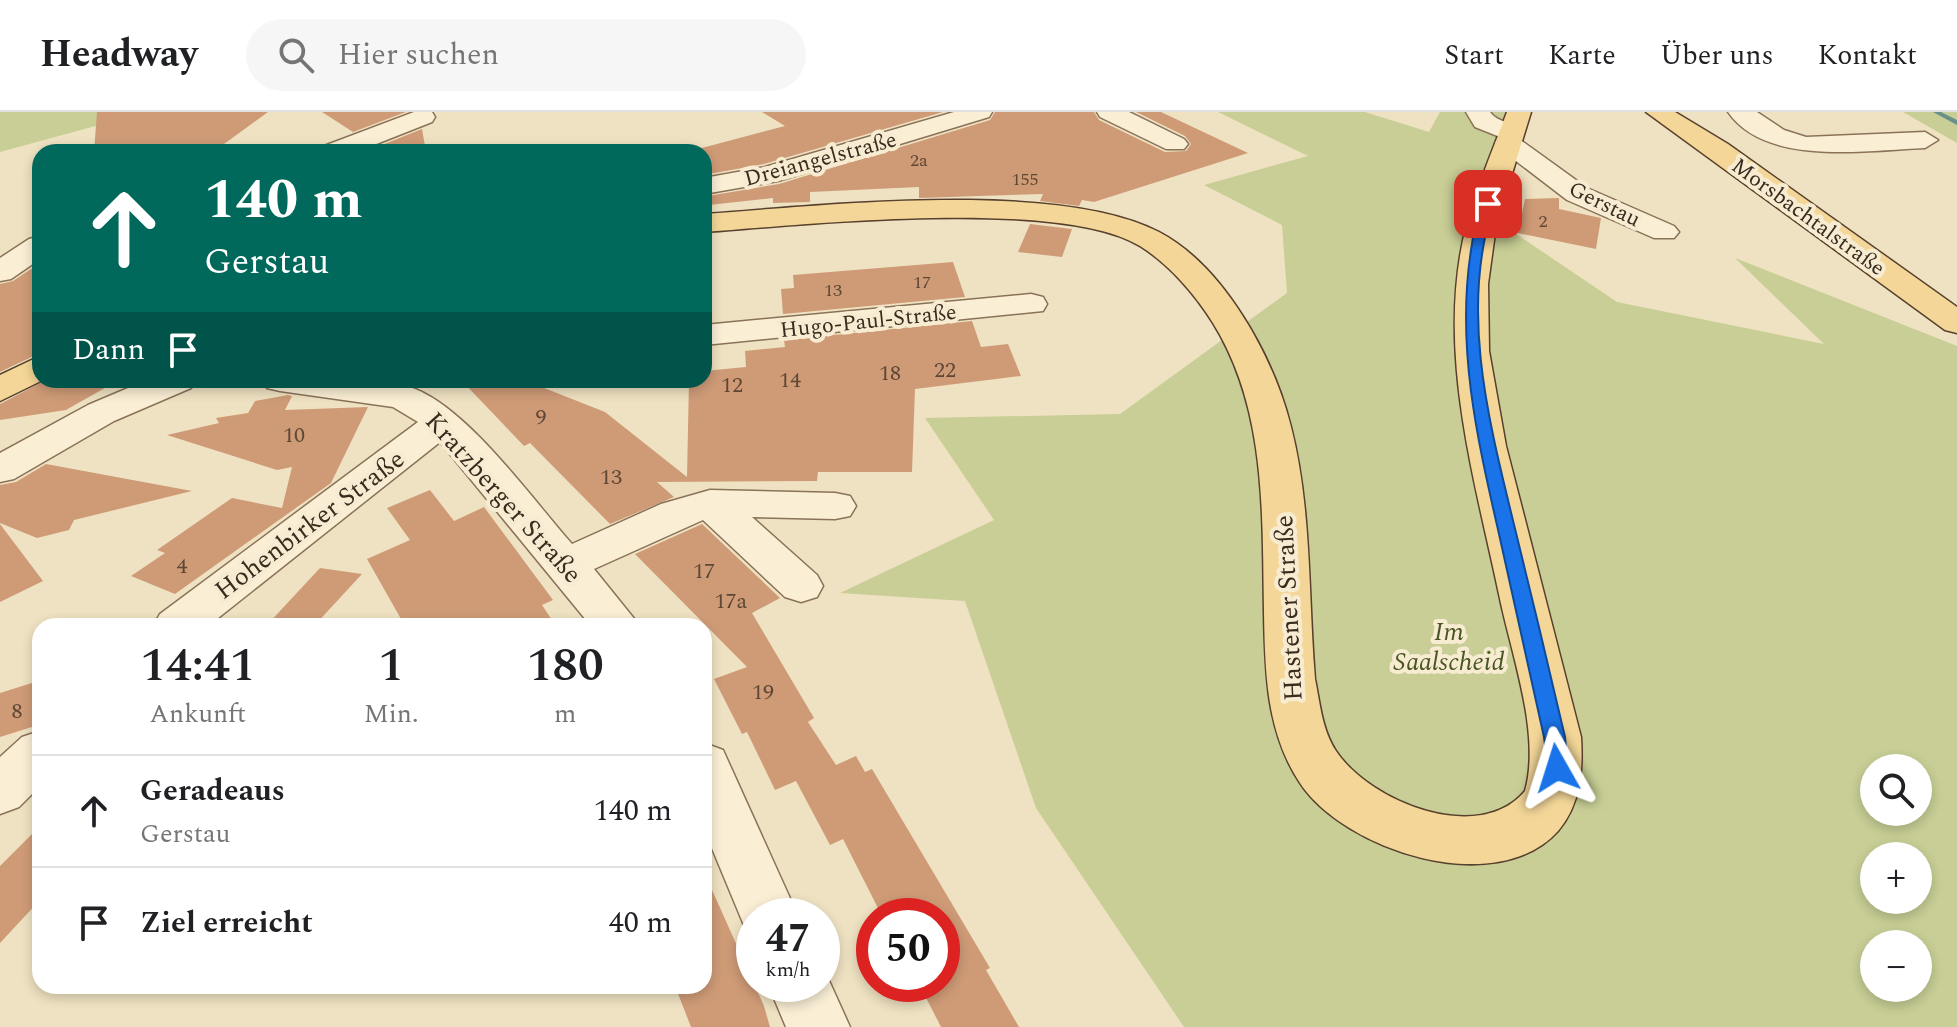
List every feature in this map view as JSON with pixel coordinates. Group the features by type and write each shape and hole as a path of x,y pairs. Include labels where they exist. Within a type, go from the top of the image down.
{"main road":[{"name":"Morsbachtalstraße","path":"1658,112 1719,150 1957,323"},
{"name":"Hastener Straße","path":"712,223 881,215 1049,213 1111,222 1146,236 1170,253 1216,300 1241,338 1268,407 1279,467 1294,713 1315,763 1339,793 1382,821 1412,831 1452,838 1499,838 1530,824 1551,796 1557,768 1555,737 1487,446 1472,351 1472,284 1481,226 1513,129"},
{"path":"0,390 32,371"}],"street":[{"name":"Dreiangelstraße","path":"712,185 780,172 980,112"},
{"path":"1109,112 1175,144"},
{"path":"1478,112 1484,122 1513,129"},
{"path":"1740,112 1775,135 1804,145 1925,140"},
{"path":"354,144 423,117"},
{"name":"Gerstau","path":"1513,129 1577,194 1664,232"},
{"path":"0,272 32,250"},
{"name":"Hugo-Paul-Straße","path":"712,334 1031,304"},
{"path":"0,376 32,368"},
{"path":"0,470 101,413 159,388"},
{"name":"Kratzberger Straße","path":"338,388 403,397 443,421 610,618"},
{"name":"Hohenbirker Straße","path":"186,618 443,421"},
{"path":"564,565 676,514 710,503 835,506"},
{"path":"710,503 801,586"},
{"path":"0,791 32,760"},
{"path":"712,784 761,898"},
{"path":"807,1002 818,1027"}],"green space":[{"path":"0,112 147,112 0,152"},
{"name":"Im Saalscheid","path":"1218,112 1365,112 1429,132 1440,112 1508,112 1488,215 1617,302 1824,344 1735,258 1957,346 1957,1027 1184,1027 1036,808 965,601 840,593 994,520 925,418 1120,414 1287,293 1282,225 1204,185 1308,156"},
{"path":"1903,112 1957,112 1957,143"}],"building":[{"path":"97,112 268,112 224,144 95,144"},
{"path":"322,112 406,112 353,132"},
{"path":"762,112 943,112 764,164 712,174 712,145 785,126"},
{"path":"995,112 1094,112 1099,120 1165,152 1186,151 1191,144 1185,136 1136,112 1161,112 1248,153 1094,202 1082,200 1079,206 1040,201 1043,194 919,198 919,187 810,192 810,202 773,203 773,198 712,205 712,195 779,184 990,120"},
{"path":"422,129 425,144 384,144"},
{"path":"1559,198 1559,209 1601,218 1596,249 1518,233 1525,199"},
{"path":"1030,224 1072,229 1062,257 1018,252"},
{"path":"953,262 965,297 783,314 781,289 794,288 793,275"},
{"path":"32,268 32,357 0,372 0,284 13,281"},
{"path":"972,321 981,347 1008,344 1021,376 915,389 912,472 818,472 817,481 657,482 674,497 610,524 530,443 524,446 469,388 544,388 605,412 687,477 689,388 712,388 712,370 746,367 745,351 785,347 784,340"},
{"path":"32,387 105,388 66,410 0,420 0,404"},
{"path":"292,396 285,410 368,407 331,483 175,594 131,576 165,553 157,550 232,498 282,508 292,467 277,470 167,435 219,423 216,418 248,413 255,401"},
{"path":"46,464 192,491 74,520 69,530 37,538 0,523 0,485 16,482"},
{"path":"430,490 454,521 484,507 553,600 542,605 551,618 400,618 367,559 410,540 387,508"},
{"path":"0,524 43,581 0,602"},
{"path":"702,524 780,598 752,613 814,718 808,722 836,765 856,756 865,772 872,769 948,898 873,898 843,839 830,845 796,781 775,790 747,732 742,734 714,679 747,667 712,632 712,618 698,618 635,554"},
{"path":"320,568 362,574 321,618 273,618"},
{"path":"32,683 32,727 0,737 0,693"},
{"path":"32,834 32,909 0,943 0,866"},
{"path":"712,890 736,943 736,1002 762,1002 770,1027 691,1027 678,994 712,994"},
{"path":"960,917 990,968 986,970 1019,1027 941,1027 928,1002 960,1002"}],"waterway":[{"path":"1936,112 1957,123"}],"route":[{"path":"1488,204 1481,226 1472,284 1472,351 1487,446 1555,737 1557,768"}]}
